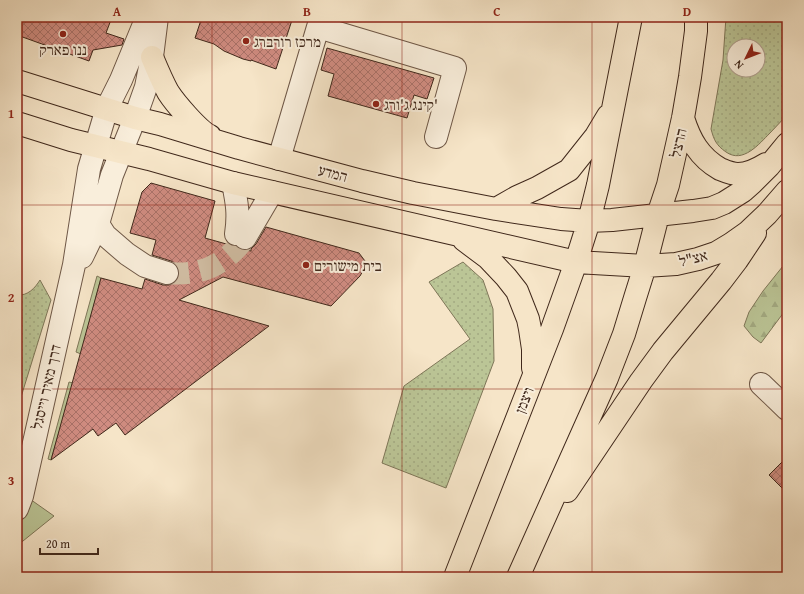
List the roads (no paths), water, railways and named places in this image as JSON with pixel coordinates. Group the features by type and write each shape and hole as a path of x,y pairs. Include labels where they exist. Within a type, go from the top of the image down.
{"main road":[{"path":"589,220 615,105 631,17"},
{"name":"הרצל","path":"645,266 658,215 668,185 683,118 691,69 696,17"},
{"path":"152,57 162,81 169,93 192,121 206,134 238,148"},
{"name":"המדע","path":"17,82 238,148 413,193 561,220 612,220 658,215"},
{"path":"496,209 569,170 596,136 615,105"},
{"path":"683,118 694,145 708,161 726,172 736,174 757,170 766,164 785,146"},
{"path":"17,123 95,146 149,159 233,183 576,262"},
{"path":"658,215 712,208 724,203 752,183 785,146"},
{"name":"אצ\"ל","path":"576,262 645,266 676,264 698,259 732,244 748,232 767,214 787,191"},
{"path":"531,545 641,381 737,260 767,214"},
{"name":"ויצמן","path":"455,577 552,329 589,220"},
{"path":"458,236 488,258 517,291 528,319 530,329 533,349 532,379"},
{"path":"518,577 607,378 624,334 645,266"}],"street":[{"name":"דרך מאיר וייסגל","path":"17,509 22,496 78,260 89,169 95,146 107,108 121,80 147,17"},
{"name":"דרך מאיר וייסגל","path":"78,260 98,224 112,175 146,87 152,57 157,17"},
{"path":"279,159 318,27 455,68 436,137"},
{"path":"233,183 238,208 240,236 272,192"},
{"path":"98,224 104,235 127,254 145,266 167,273"},
{"path":"78,260 127,254"},
{"path":"761,384 787,409"}],"tunnel":[{"path":"167,273 191,273 211,267 229,256 245,238"}],"place":[{"name":"ננו פארק","path":"63,34"},
{"name":"מרכז רורברג","path":"246,41"},
{"name":"קינג ג'ורג'","path":"376,104"},
{"name":"בית מישורים","path":"306,265"}]}
